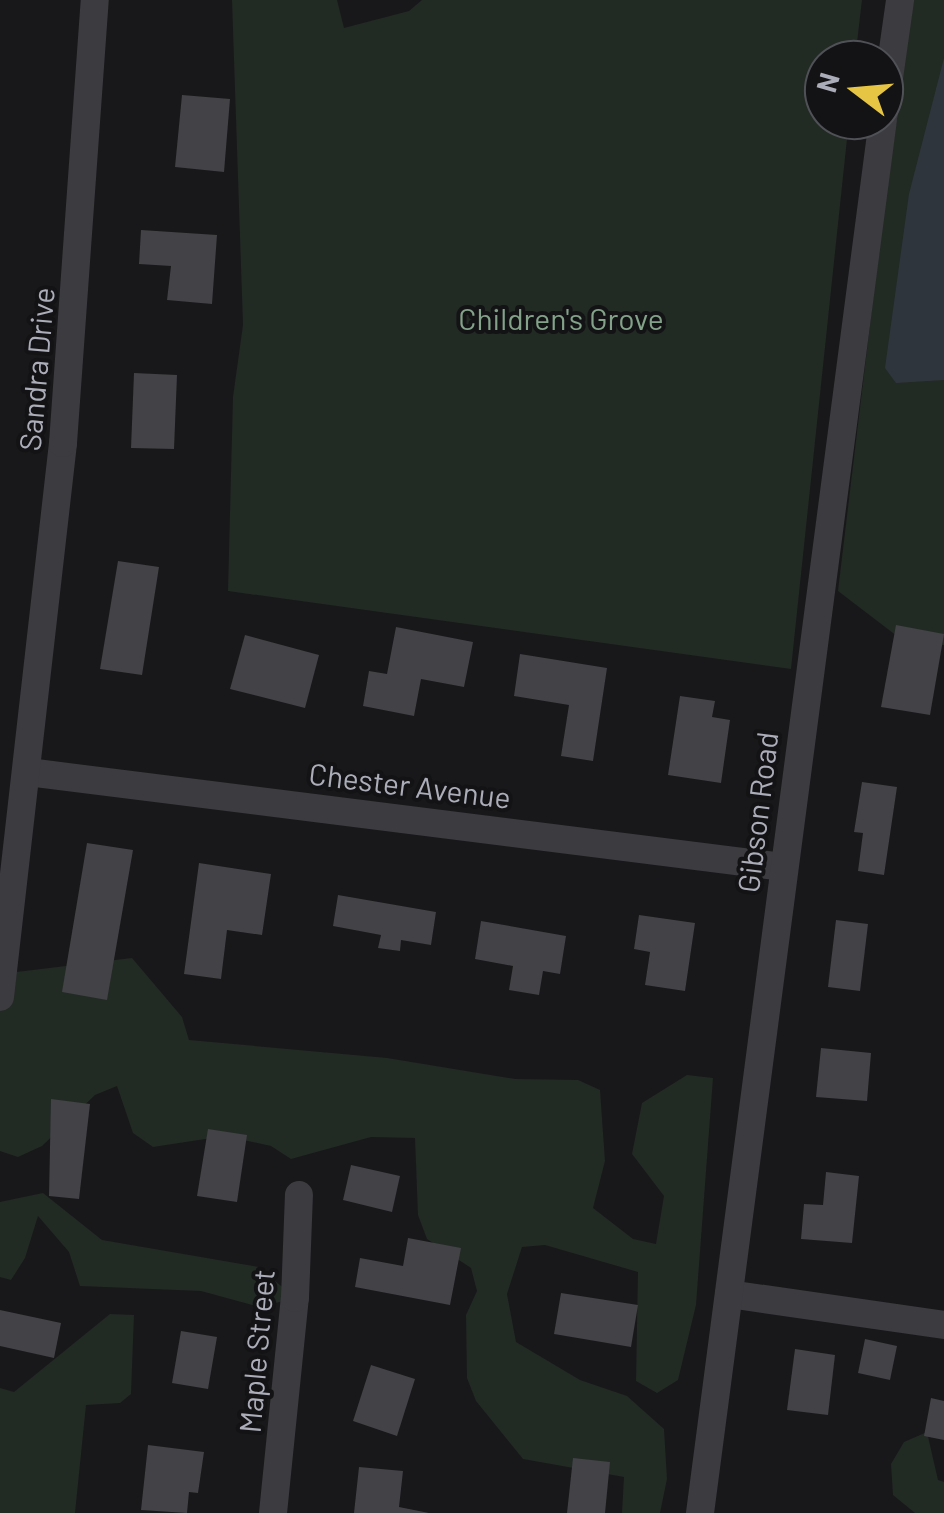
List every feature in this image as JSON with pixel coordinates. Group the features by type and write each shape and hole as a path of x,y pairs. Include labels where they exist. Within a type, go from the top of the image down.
{"street":[{"name":"Sandra Drive","path":"0,996 63,443 95,0"},
{"name":"Gibson Road","path":"894,40 900,0"},
{"name":"Gibson Road","path":"700,1513 782,867 881,140"},
{"name":"Chester Avenue","path":"28,772 782,867"},
{"name":"Maple Street","path":"273,1513 296,1298 299,1194"},
{"path":"730,1294 944,1325"}],"green space":[{"name":"Children's Grove","path":"232,0 337,0 344,28 409,11 422,0 862,0 857,40 804,40 804,140 847,140 791,669 228,591 233,397 243,325"},
{"path":"909,0 944,0 944,645 910,646 838,591 892,140 904,140 904,42"},
{"path":"132,958 182,1017 189,1040 387,1058 515,1079 578,1080 600,1090 605,1161 593,1208 633,1239 656,1244 664,1196 632,1154 642,1103 687,1075 713,1078 696,1305 678,1380 657,1393 636,1381 638,1272 545,1245 522,1247 507,1294 516,1342 580,1380 627,1396 664,1429 667,1479 660,1513 622,1513 624,1477 523,1459 476,1401 467,1378 466,1315 477,1291 471,1268 427,1239 418,1215 415,1138 371,1137 291,1159 271,1146 225,1136 153,1147 133,1133 117,1086 95,1095 42,1146 18,1157 0,1151 0,974"},
{"path":"43,1193 102,1240 259,1267 295,1298 260,1307 201,1291 80,1286 69,1252 38,1216 25,1258 11,1280 0,1277 0,1202"},
{"path":"110,1314 134,1315 131,1394 120,1403 86,1405 75,1513 0,1513 0,1388 14,1392"},
{"path":"927,1432 938,1480 944,1482 944,1513 915,1513 893,1495 891,1464 904,1442"}],"shaded area":[{"path":"944,58 944,380 896,383 885,368 909,194"}],"building":[{"path":"182,95 230,99 224,172 175,167"},
{"path":"141,230 217,235 212,304 167,300 171,266 139,264"},
{"path":"134,373 177,375 174,449 131,448"},
{"path":"118,561 159,567 142,675 100,669"},
{"path":"896,625 944,634 930,715 881,707"},
{"path":"396,627 473,642 464,687 421,679 414,716 363,706 369,671 387,674"},
{"path":"245,635 319,655 305,708 230,689"},
{"path":"520,654 607,668 593,761 561,756 569,705 514,696"},
{"path":"680,696 715,701 712,717 730,720 721,783 668,775"},
{"path":"862,782 897,787 884,875 858,871 863,833 854,832"},
{"path":"87,843 133,850 107,1000 62,992"},
{"path":"199,863 271,874 262,935 227,930 221,979 184,974"},
{"path":"338,895 436,912 431,945 401,940 400,951 378,948 381,935 333,926"},
{"path":"639,915 695,923 685,991 645,985 650,952 634,949"},
{"path":"836,920 868,924 860,991 828,987"},
{"path":"481,921 566,936 560,974 543,971 539,995 509,990 513,966 475,959"},
{"path":"821,1048 871,1053 867,1101 816,1097"},
{"path":"51,1099 90,1104 79,1199 49,1196"},
{"path":"208,1129 247,1135 237,1202 197,1196"},
{"path":"351,1165 400,1176 392,1212 343,1200"},
{"path":"826,1172 859,1176 852,1243 801,1239 804,1204 823,1205"},
{"path":"408,1238 461,1248 450,1305 355,1287 360,1258 403,1266"},
{"path":"561,1293 638,1305 631,1347 554,1334"},
{"path":"0,1310 61,1323 54,1358 0,1346"},
{"path":"181,1331 217,1337 208,1389 172,1383"},
{"path":"865,1339 897,1346 890,1380 858,1373"},
{"path":"795,1349 835,1355 828,1415 787,1410"},
{"path":"371,1365 415,1379 397,1436 353,1421"},
{"path":"931,1398 944,1401 944,1440 924,1436"},
{"path":"148,1445 204,1452 198,1493 189,1492 187,1513 141,1510"},
{"path":"573,1458 610,1462 605,1513 567,1513"},
{"path":"359,1467 403,1471 399,1507 429,1513 354,1513"}]}
